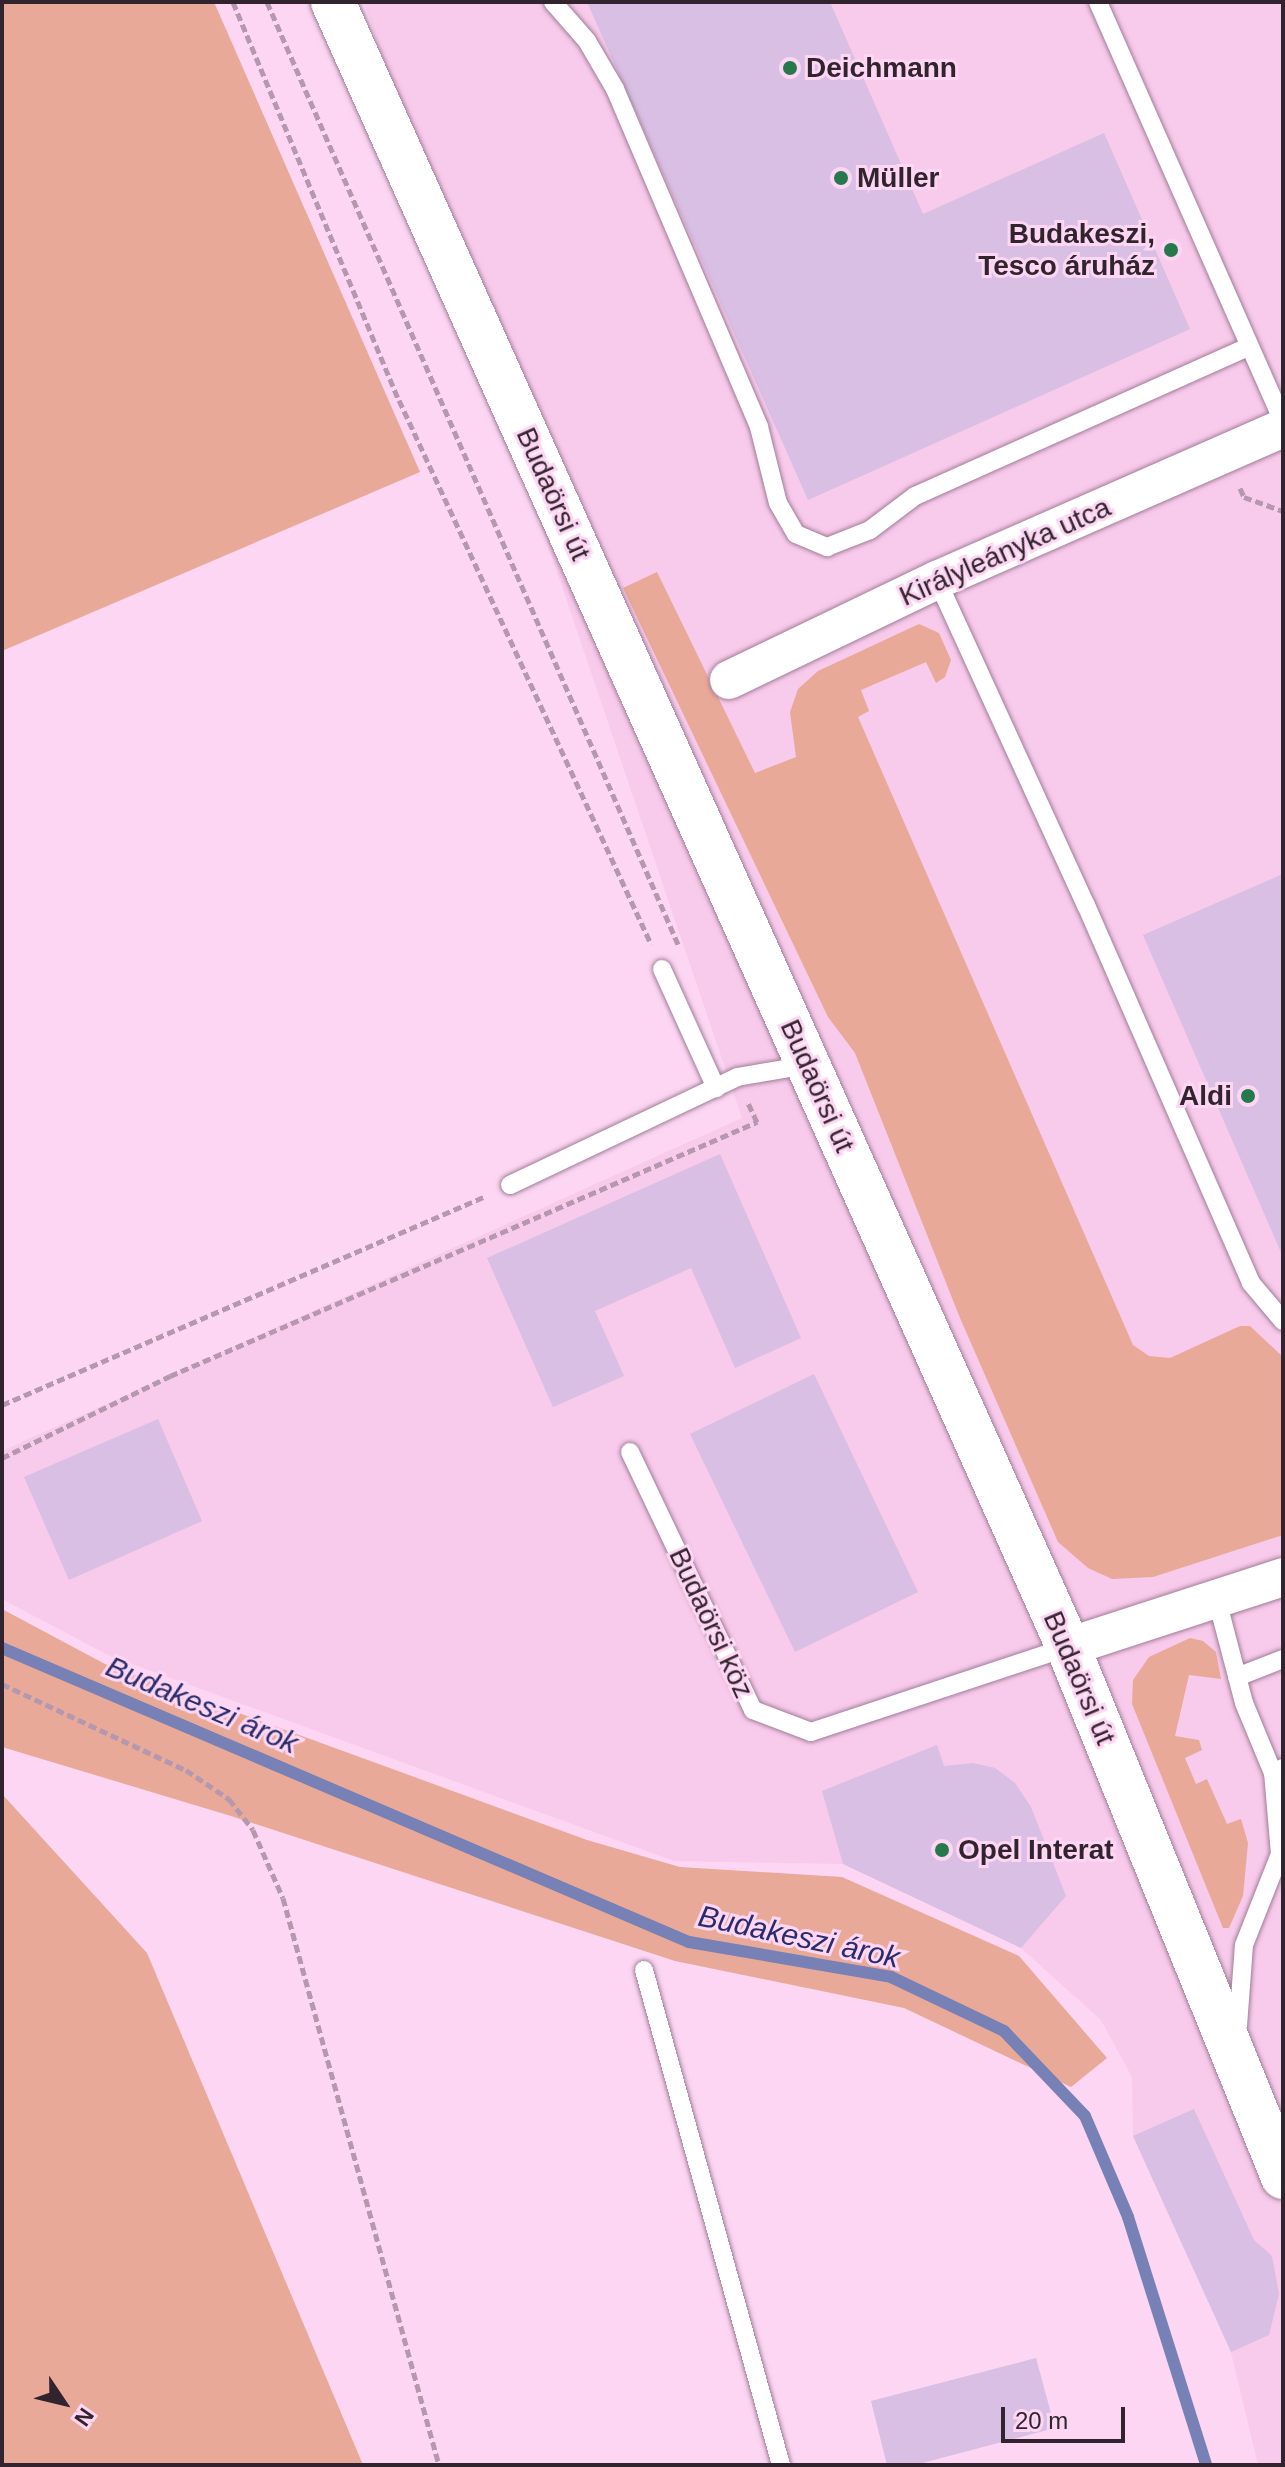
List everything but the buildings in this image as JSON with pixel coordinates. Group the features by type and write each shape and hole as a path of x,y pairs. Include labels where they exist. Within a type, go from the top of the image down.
{"main road":[{"name":"Budaörsi út","path":"333,2 1068,1647 1283,2177"}],"street":[{"name":"Királyleányka utca","path":"729,680 937,580 1283,428"},
{"path":"1068,1647 1283,1577"}],"lane":[{"path":"553,2 587,41 615,89 759,427 778,503 796,534 827,547 870,530 915,496 1248,347"},
{"path":"1098,2 1283,422"},
{"path":"937,580 1251,1283 1283,1321"},
{"path":"662,969 716,1088"},
{"path":"510,1185 737,1077 808,1065"},
{"name":"Budaörsi köz","path":"630,1452 753,1710 811,1732 1068,1647"},
{"path":"1217,1600 1237,1677 1278,1770 1280,1854 1244,1945 1235,2006 1245,2089"},
{"path":"1237,1677 1283,1659"},
{"path":"644,1970 781,2465"}],"path":[{"path":"233,2 399,400 662,969"},
{"path":"267,2 680,947"},
{"path":"2,1458 170,1376 757,1122 737,1077"},
{"path":"2,1405 510,1185"},
{"path":"2,1684 186,1770 229,1799 253,1830 283,1898 439,2465"}],"shaded area":[{"path":"2,2 214,2 420,472 2,651"},
{"path":"364,2 1283,2 1283,2465 1258,2465 1231,2352 1133,2136 1132,2077 1101,2020 1021,1948 843,1864 674,1861 110,1656 2,1599 2,1451 742,1118"},
{"path":"657,572 755,773 796,757 790,712 798,689 818,671 919,624 939,633 951,660 945,677 936,683 926,662 861,690 869,711 858,717 1133,1345 1149,1356 1170,1358 1240,1326 1250,1326 1283,1357 1283,1535 1153,1577 1112,1579 1088,1568 1058,1542 960,1318 855,1053 828,1017 623,588"},
{"path":"2,1609 105,1664 587,1840 680,1867 842,1877 1019,1956 1107,2058 1071,2087 904,2008 675,1961 231,1816 2,1747"},
{"path":"1190,1638 1203,1641 1216,1652 1221,1679 1189,1675 1175,1736 1199,1740 1202,1750 1185,1758 1196,1784 1207,1779 1227,1824 1241,1819 1248,1843 1243,1896 1229,1928 1223,1928 1132,1704 1133,1680 1149,1657"},
{"path":"2,1794 147,1953 363,2465 2,2465"}],"waterway":[{"name":"Budakeszi árok","path":"2,1648 689,1942 891,1977 1004,2031 1085,2116 1128,2217 1206,2465"}],"place":[{"name":"Deichmann","path":"790,68"},
{"name":"Müller","path":"841,178"},
{"name":"Budakeszi, Tesco áruház","path":"1171,250"},
{"name":"Aldi","path":"1248,1096"},
{"name":"Opel Interat","path":"942,1850"}]}
